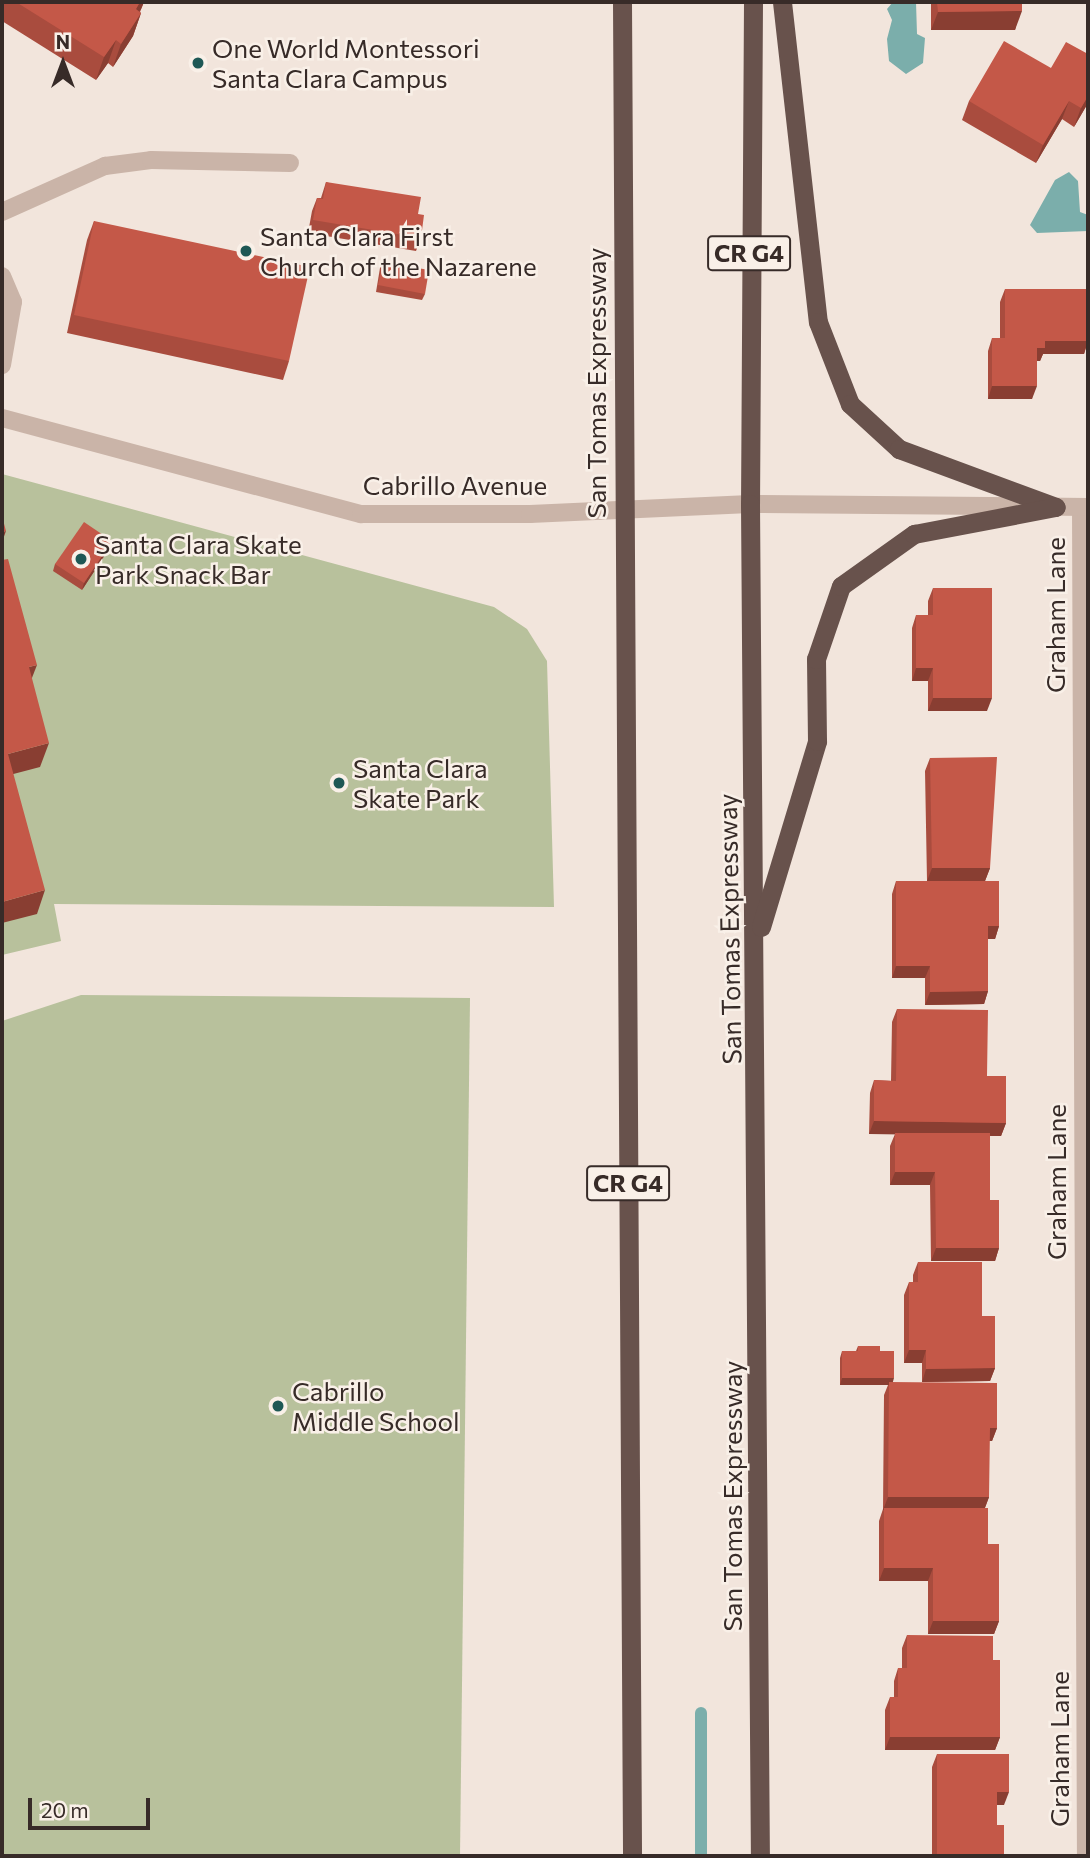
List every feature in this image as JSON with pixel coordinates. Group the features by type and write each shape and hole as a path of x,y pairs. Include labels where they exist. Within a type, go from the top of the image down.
{"highway":[{"name":"San Tomas Expressway","path":"622,2 622,510 632,1856"},
{"name":"San Tomas Expressway","path":"753,2 750,504 756,944 760,1856"},
{"path":"782,2 818,322 850,404 899,449 1056,507"},
{"path":"756,944 817,741 816,659 841,586 915,534 1056,507"}],"street":[{"path":"2,212 105,166 151,160 290,163"},
{"path":"2,276 13,302 2,365"},
{"name":"Cabrillo Avenue","path":"2,418 361,514 622,510 750,504 1085,507"},
{"name":"Graham Lane","path":"1085,507 1087,1852"}],"green space":[{"name":"Santa Clara Skate Park","path":"2,474 494,607 527,629 547,661 554,907 54,904 61,941 2,955"},
{"name":"Cabrillo Middle School","path":"81,995 470,998 460,1856 2,1856 2,1021"}],"water":[{"path":"893,2 916,2 917,34 925,38 923,63 906,74 889,61 887,39 892,20 887,9"},
{"path":"1069,172 1078,181 1080,212 1088,215 1088,231 1037,233 1030,225 1055,180"}],"building":[{"path":"16,2 140,2 136,9 141,13 121,44 116,40 104,57"},
{"path":"937,2 1022,2 1022,11 938,12"},
{"path":"1004,41 1051,68 1066,42 1088,54 1088,96 1081,108 1069,101 1043,145 969,101"},
{"path":"326,182 421,197 418,214 424,215 421,238 313,220 317,198 323,199"},
{"path":"94,221 310,267 289,361 74,315"},
{"path":"383,262 429,270 425,294 378,285"},
{"path":"1005,289 1088,289 1088,341 1045,341 1045,348 1037,348 1037,386 992,386 992,338 1005,338"},
{"path":"2,516 6,531 2,532"},
{"name":"Santa Clara Skate Park Snack Bar","path":"84,522 112,541 84,583 55,564"},
{"path":"8,559 37,665 29,667 49,743 8,754 45,890 2,902 2,560"},
{"path":"933,588 992,588 992,698 933,698 933,668 916,668 916,615 933,615"},
{"path":"997,757 990,868 932,868 930,758"},
{"path":"896,881 999,881 999,926 988,926 988,991 930,992 930,966 896,966"},
{"path":"897,1009 988,1010 987,1076 1006,1076 1006,1123 874,1121 874,1080 896,1081"},
{"path":"895,1133 990,1133 990,1200 999,1200 999,1248 936,1248 935,1172 895,1172"},
{"path":"918,1262 982,1262 982,1316 995,1316 995,1368 926,1369 926,1350 909,1350 909,1282 918,1282"},
{"path":"858,1346 880,1346 880,1351 894,1351 894,1378 842,1378 842,1351 858,1351"},
{"path":"889,1382 997,1383 997,1428 990,1428 989,1497 888,1497"},
{"path":"884,1508 988,1508 988,1544 999,1544 999,1621 933,1621 933,1568 884,1568"},
{"path":"907,1635 993,1636 993,1660 1000,1660 1000,1737 890,1737 890,1697 898,1697 898,1668 907,1668"},
{"path":"937,1754 1009,1754 1009,1792 997,1792 997,1825 1004,1825 1004,1856 937,1856"}],"waterway":[{"path":"701,1713 701,1856"}],"place":[{"name":"One World Montessori Santa Clara Campus","path":"198,63"},
{"name":"Santa Clara First Church of the Nazarene","path":"246,251"},
{"name":"Santa Clara Skate Park Snack Bar","path":"81,559"},
{"name":"Santa Clara Skate Park","path":"339,783"},
{"name":"Cabrillo Middle School","path":"278,1406"}]}
